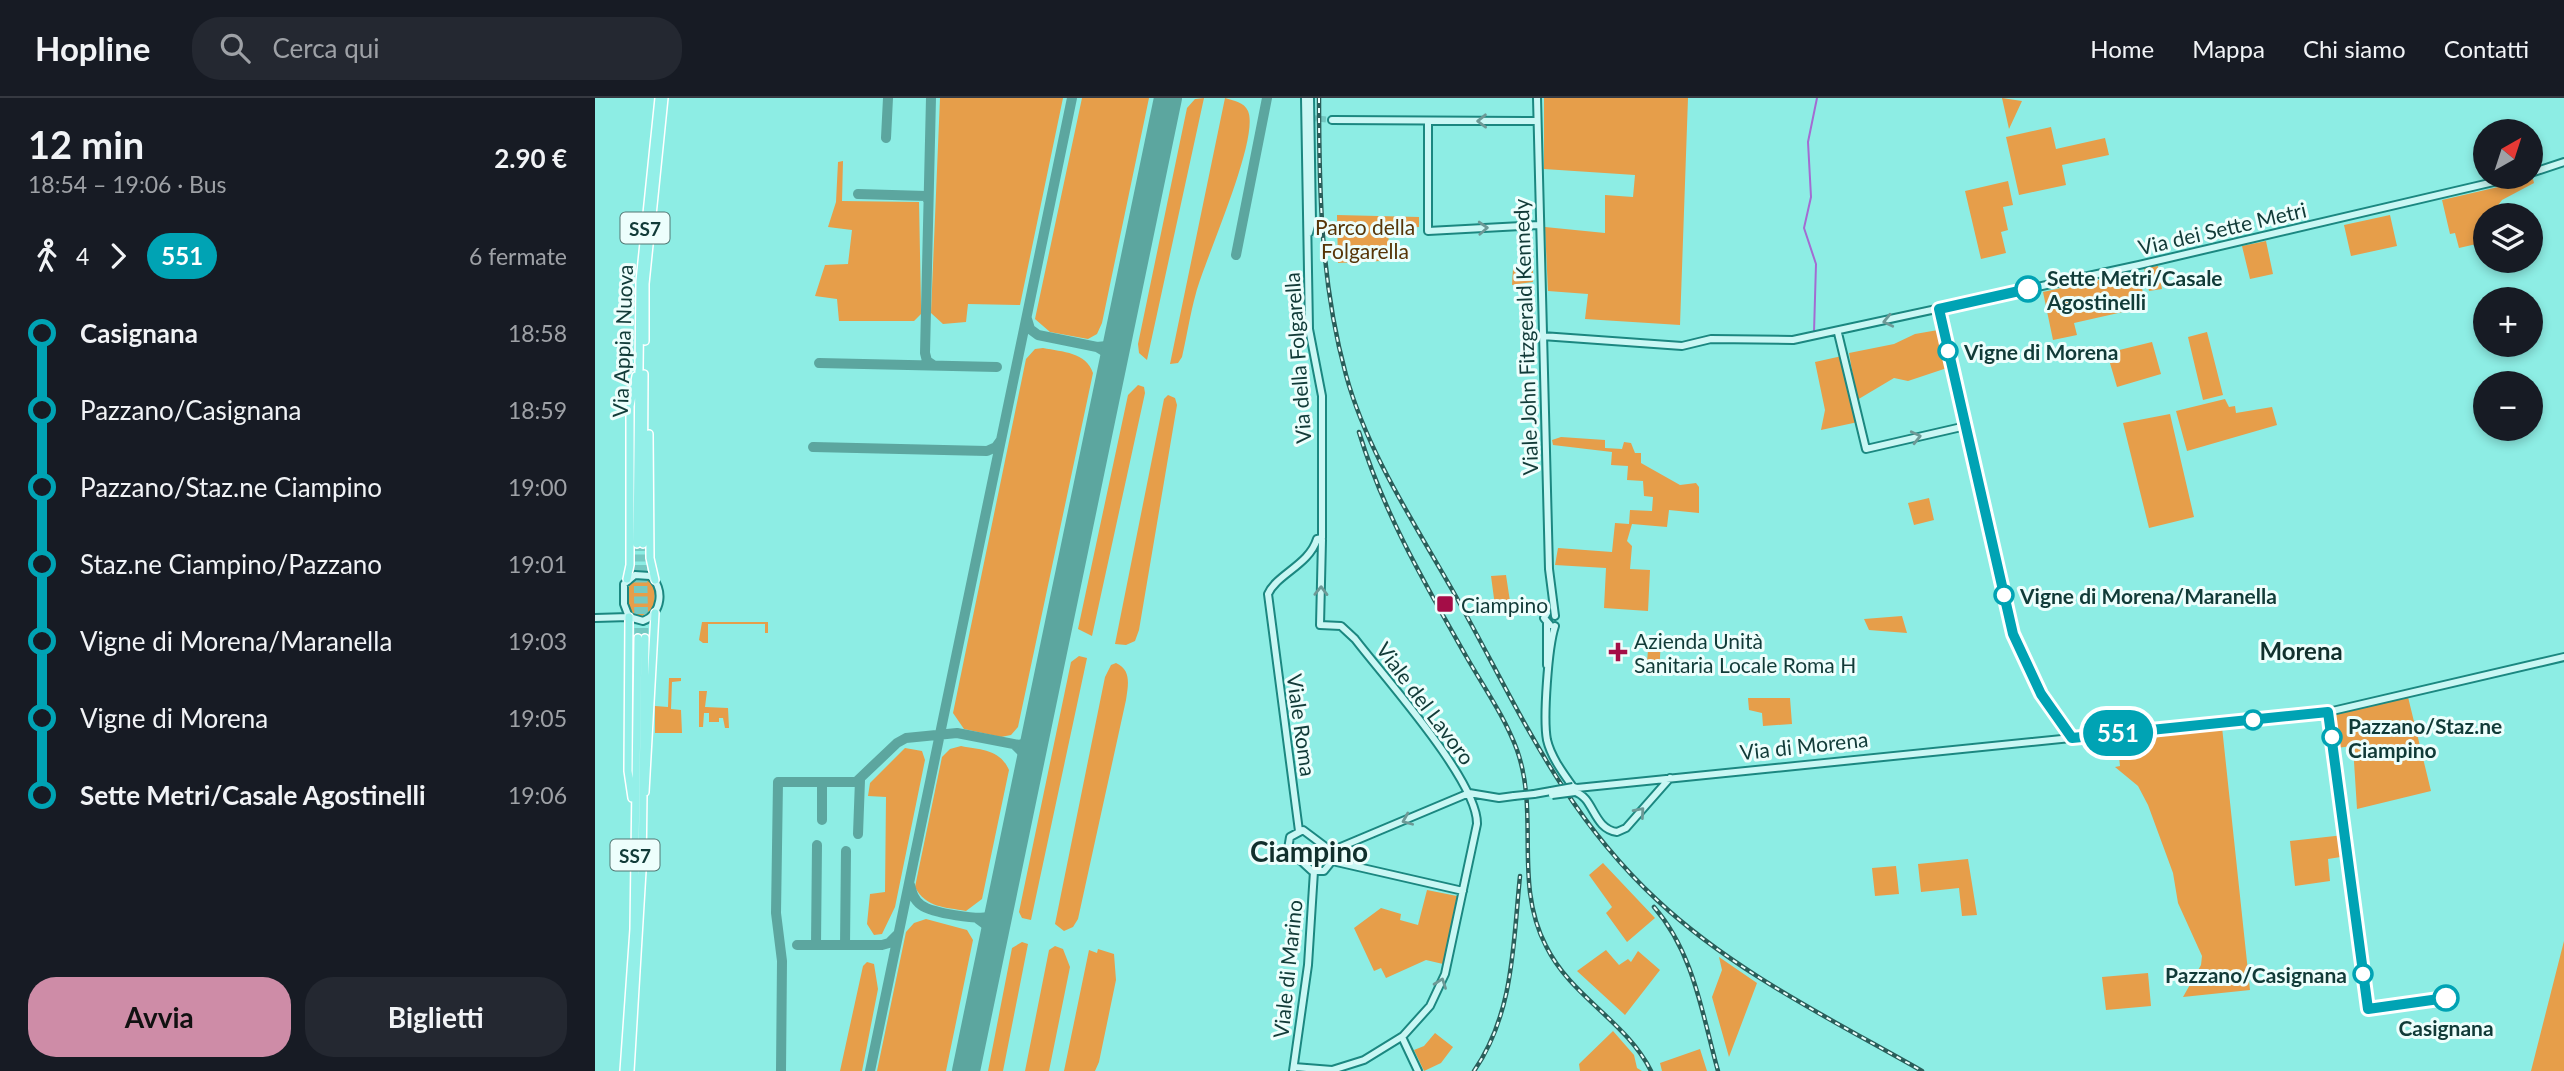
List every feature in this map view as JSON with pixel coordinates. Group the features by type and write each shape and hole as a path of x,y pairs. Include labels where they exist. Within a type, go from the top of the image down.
{"main road":[{"name":"Via Appia Nuova","path":"640,544 645,284 662,98"},
{"name":"Via Appia Nuova","path":"642,361 640,281 662,98"},
{"path":"661,127 670,98"},
{"path":"627,579 630,565 629,406 642,361"},
{"path":"642,361 648,396 650,558 655,580"},
{"path":"638,809 648,772 652,632 655,613"},
{"path":"629,617 628,773 638,809"},
{"name":"SS7","path":"624,1071 634,929 641,638"},
{"name":"SS7","path":"630,1071 642,871 638,809"}],"street":[{"name":"Via della Folgarella","path":"1305,98 1309,337 1322,396 1320,539"},
{"name":"Via della Folgarella","path":"1308,234 1312,224 1310,98"},
{"name":"Viale John Fitzgerald Kennedy","path":"1537,98 1551,614"},
{"path":"1332,120 1537,121"},
{"path":"1428,122 1428,231 1539,225"},
{"path":"2543,169 2564,162"},
{"name":"Via dei Sette Metri","path":"1542,336 1682,346 1711,339 1783,342 1838,332 2473,187"},
{"path":"1838,332 1866,449 1966,425 1939,309"},
{"name":"Viale Roma","path":"1314,872 1287,848 1290,837 1299,831 1270,624 1269,591 1296,569 1320,539"},
{"name":"Viale del Lavoro","path":"1294,1069 1343,1068 1373,1056 1402,1037 1422,1017 1440,989 1477,824 1469,793 1453,765 1352,636 1341,626 1320,625 1320,539"},
{"path":"595,618 629,617 643,621 655,613 659,596 655,580 642,573 627,579 623,590 629,617"},
{"path":"613,618 620,613 624,604"},
{"path":"1549,670 1558,620 1551,614 1544,618 1547,623 1549,670 1547,740 1574,790 1581,794 1601,824 1617,832 1626,828 1672,777"},
{"path":"1547,623 1555,626"},
{"name":"Via di Morena","path":"1469,793 1498,798 1552,793 1672,777 2328,712 2564,657"},
{"path":"1651,780 1657,792"},
{"path":"1586,802 1588,792 1599,786"},
{"path":"1331,851 1469,793"},
{"path":"1299,831 1312,834 1331,851 1332,861 1324,871 1314,872"},
{"path":"1332,861 1463,891"},
{"name":"Viale di Marino","path":"1294,1069 1308,965 1314,872"},
{"path":"1402,1037 1417,1071"}],"green space":[{"path":"940,98 1063,98 1020,305 968,304 966,322 943,324 931,313"},
{"path":"1082,98 1149,98 1102,323 1097,334 1088,339 1050,332 1035,319"},
{"path":"1204,98 1147,360 1139,353 1138,344 1187,108 1195,99"},
{"path":"1225,98 1241,104 1248,111 1250,125 1246,146 1196,293 1182,357 1178,363 1170,364"},
{"path":"1544,98 1688,98 1680,325 1585,319 1588,294 1548,291 1545,227 1605,233 1605,195 1633,197 1635,175 1544,169"},
{"path":"2002,98 2022,101 2009,129"},
{"path":"2051,127 2056,149 2105,138 2109,155 2062,165 2066,185 2019,195 2006,137"},
{"path":"843,161 842,201 919,202 921,314 914,321 839,321 837,299 815,296 825,265 848,264 852,230 828,227 836,202 838,162"},
{"path":"2008,181 2013,205 2003,207 2008,230 2001,232 2006,253 1981,259 1965,191"},
{"path":"2490,189 2523,189 2500,203 2473,203 2473,245 2459,248 2455,233 2450,234 2442,200"},
{"name":"Parco della Folgarella","path":"1337,215 1419,217 1419,227 1389,229 1388,253 1380,257 1380,261 1338,263"},
{"path":"2390,215 2397,246 2351,256 2344,225"},
{"path":"2266,241 2273,274 2250,279 2242,246"},
{"path":"1533,266 1533,282 1512,285 1513,268"},
{"path":"2158,266 2162,289 2149,291 2144,268"},
{"path":"2120,275 2124,283 2140,280 2145,301 2136,303 2136,309 2074,323 2077,335 2053,340 2043,292"},
{"path":"1938,330 1947,368 1908,381 1894,378 1857,400 1849,353 1894,344 1915,334"},
{"path":"2207,332 2223,395 2203,400 2188,337"},
{"path":"2152,342 2161,374 2117,387 2107,353"},
{"path":"1043,348 1079,357 1090,366 1093,373 1018,727 1011,735 1001,737 964,729 953,713 1026,359 1035,349"},
{"path":"1842,356 1858,422 1821,430 1825,410 1815,362"},
{"path":"1138,385 1144,387 1145,393 1092,636 1078,629 1128,395"},
{"path":"1168,395 1175,398 1177,405 1139,630 1135,641 1126,645 1115,644 1164,399"},
{"path":"2225,399 2229,407 2235,406 2236,413 2272,407 2277,425 2187,451 2176,411"},
{"path":"2170,414 2194,517 2149,528 2123,423"},
{"path":"1561,437 1605,440 1605,448 1622,449 1624,442 1631,443 1635,453 1641,453 1641,463 1680,485 1696,483 1699,487 1699,513 1669,510 1667,527 1632,524 1627,541 1632,546 1630,569 1650,570 1648,611 1604,608 1606,568 1555,565 1558,548 1612,552 1615,523 1629,524 1630,510 1652,511 1653,497 1644,496 1643,481 1627,480 1628,466 1611,465 1612,452 1553,445 1552,440"},
{"path":"1929,498 1934,520 1914,525 1908,503"},
{"path":"1506,575 1512,611 1499,610 1495,606 1491,576"},
{"path":"634,578 649,579 655,589 654,608 642,616 634,614 628,601 629,586"},
{"path":"1902,616 1907,633 1869,630 1864,619"},
{"path":"702,622 768,622 768,633 765,633 765,624 708,624 708,643 703,643 699,640"},
{"path":"1649,638 1661,639 1659,675 1646,674"},
{"path":"1079,656 1087,658 1031,920 1022,918 1019,912 1071,662"},
{"path":"1116,663 1127,674 1126,700 1078,919 1073,927 1064,931 1055,924 1105,677 1111,665"},
{"path":"669,678 681,678 681,681 672,682 671,709 681,710 682,733 655,733 655,706 668,707"},
{"path":"699,691 707,691 705,707 728,708 729,728 725,728 723,718 719,718 719,722 709,722 709,713 704,713 703,727 699,727"},
{"path":"2408,697 2431,791 2357,809 2353,746 2336,748 2331,715"},
{"path":"1748,698 1790,698 1792,724 1763,726 1762,713 1749,710"},
{"path":"2222,727 2250,990 2183,997 2201,965 2202,956 2178,903 2173,873 2148,805 2138,786 2115,767 2120,766 2117,738"},
{"path":"961,746 995,754 1009,770 982,899 966,911 930,903 915,887 942,757 950,749"},
{"path":"905,748 922,751 925,760 895,907 882,934 874,935 867,924 870,894 885,892 886,797 868,796 870,783"},
{"path":"2344,835 2347,856 2328,859 2330,881 2295,886 2290,841"},
{"path":"1968,859 1977,915 1962,916 1959,888 1921,892 1918,864"},
{"path":"1603,863 1655,918 1627,942 1606,913 1612,907 1589,875"},
{"path":"1896,866 1899,894 1875,896 1872,868"},
{"path":"1427,890 1457,896 1443,964 1426,960 1386,978 1381,968 1374,971 1354,928 1381,908 1401,914 1400,920 1418,925"},
{"path":"926,919 967,930 973,940 946,1071 877,1071 906,932 914,923"},
{"path":"2564,941 2564,1071 2531,1071"},
{"path":"1022,942 1028,944 1003,1071 988,1071 1012,948"},
{"path":"1055,946 1063,949 1070,967 1049,1071 1025,1071 1049,950"},
{"path":"1098,949 1114,954 1116,980 1099,1062 1095,1071 1064,1071 1089,950 1097,953"},
{"path":"1606,950 1619,965 1628,959 1631,962 1638,951 1660,970 1625,1015 1577,971"},
{"path":"1719,957 1757,983 1729,1057 1712,997 1722,970"},
{"path":"867,962 874,964 878,989 862,1071 840,1071 863,966"},
{"path":"2148,973 2151,1006 2106,1010 2102,977"},
{"path":"1613,1031 1634,1055 1637,1068 1642,1071 1580,1071 1579,1064"},
{"path":"1435,1033 1453,1047 1441,1063 1424,1071 1414,1050 1424,1046"},
{"path":"1700,1049 1707,1071 1662,1071 1660,1063"}],"waterway":[{"path":"1814,332 1816,264 1804,228 1811,197 1808,142 1817,98"}],"taxiway":[{"path":"886,138 888,98"},
{"path":"931,98 925,353 927,361 933,365"},
{"path":"870,1071 1072,98"},
{"path":"1236,255 1267,98"},
{"path":"858,194 926,196 928,200"},
{"path":"1027,319 1030,329 1038,335 1097,347 1107,346 1119,336"},
{"path":"1097,347 1107,353 1112,369"},
{"path":"819,363 997,367"},
{"path":"813,447 987,451 996,447 1001,440"},
{"path":"781,1071 782,961 776,913 778,782 856,782 897,743 906,738 957,733 1019,745 1029,742 1037,728"},
{"path":"1015,745 1028,758 1028,772"},
{"path":"858,834 860,780"},
{"path":"822,782 822,820"},
{"path":"816,945 817,845"},
{"path":"845,945 846,851"},
{"path":"910,885 915,899 921,905 945,913 987,917 993,916 1001,904"},
{"path":"978,919 989,927 993,942"},
{"path":"797,945 882,945 889,943 898,934"}],"runway":[{"path":"966,1071 1168,98"}],"tunnel":[{"path":"1311,118 1332,120"},
{"path":"637,544 638,638"},
{"path":"643,544 645,638"}],"railway":[{"path":"1319,98 1321,203 1326,272 1338,341 1355,404 1393,487 1543,755 1593,830 1623,866 1687,926 1718,950 1784,993 1922,1071"},
{"path":"1359,432 1380,491 1406,547 1500,714 1517,750 1527,799 1531,898 1536,922 1546,946 1569,980 1628,1038 1651,1071"},
{"path":"1474,1071 1487,1049 1504,1002 1513,952 1520,876"},
{"path":"1654,907 1668,925 1688,964 1718,1071"}],"bus line":[{"name":"551","path":"2028,289 1939,309 2012,630 2041,694 2072,738 2328,712 2368,1009 2446,998"}],"place":[{"name":"Sette Metri/Casale Agostinelli","path":"2028,289"},
{"name":"Vigne di Morena","path":"1948,351"},
{"name":"Vigne di Morena/Maranella","path":"2004,595"},
{"name":"Ciampino","path":"1445,604"},
{"name":"Azienda Unità Sanitaria Locale Roma H","path":"1618,652"},
{"name":"Pazzano/Staz.ne Ciampino","path":"2332,737"},
{"name":"Pazzano/Casignana","path":"2363,974"},
{"name":"Casignana","path":"2446,998"}],"district":[{"name":"Morena","path":"2301,650"},
{"name":"Ciampino","path":"1309,851"}]}
